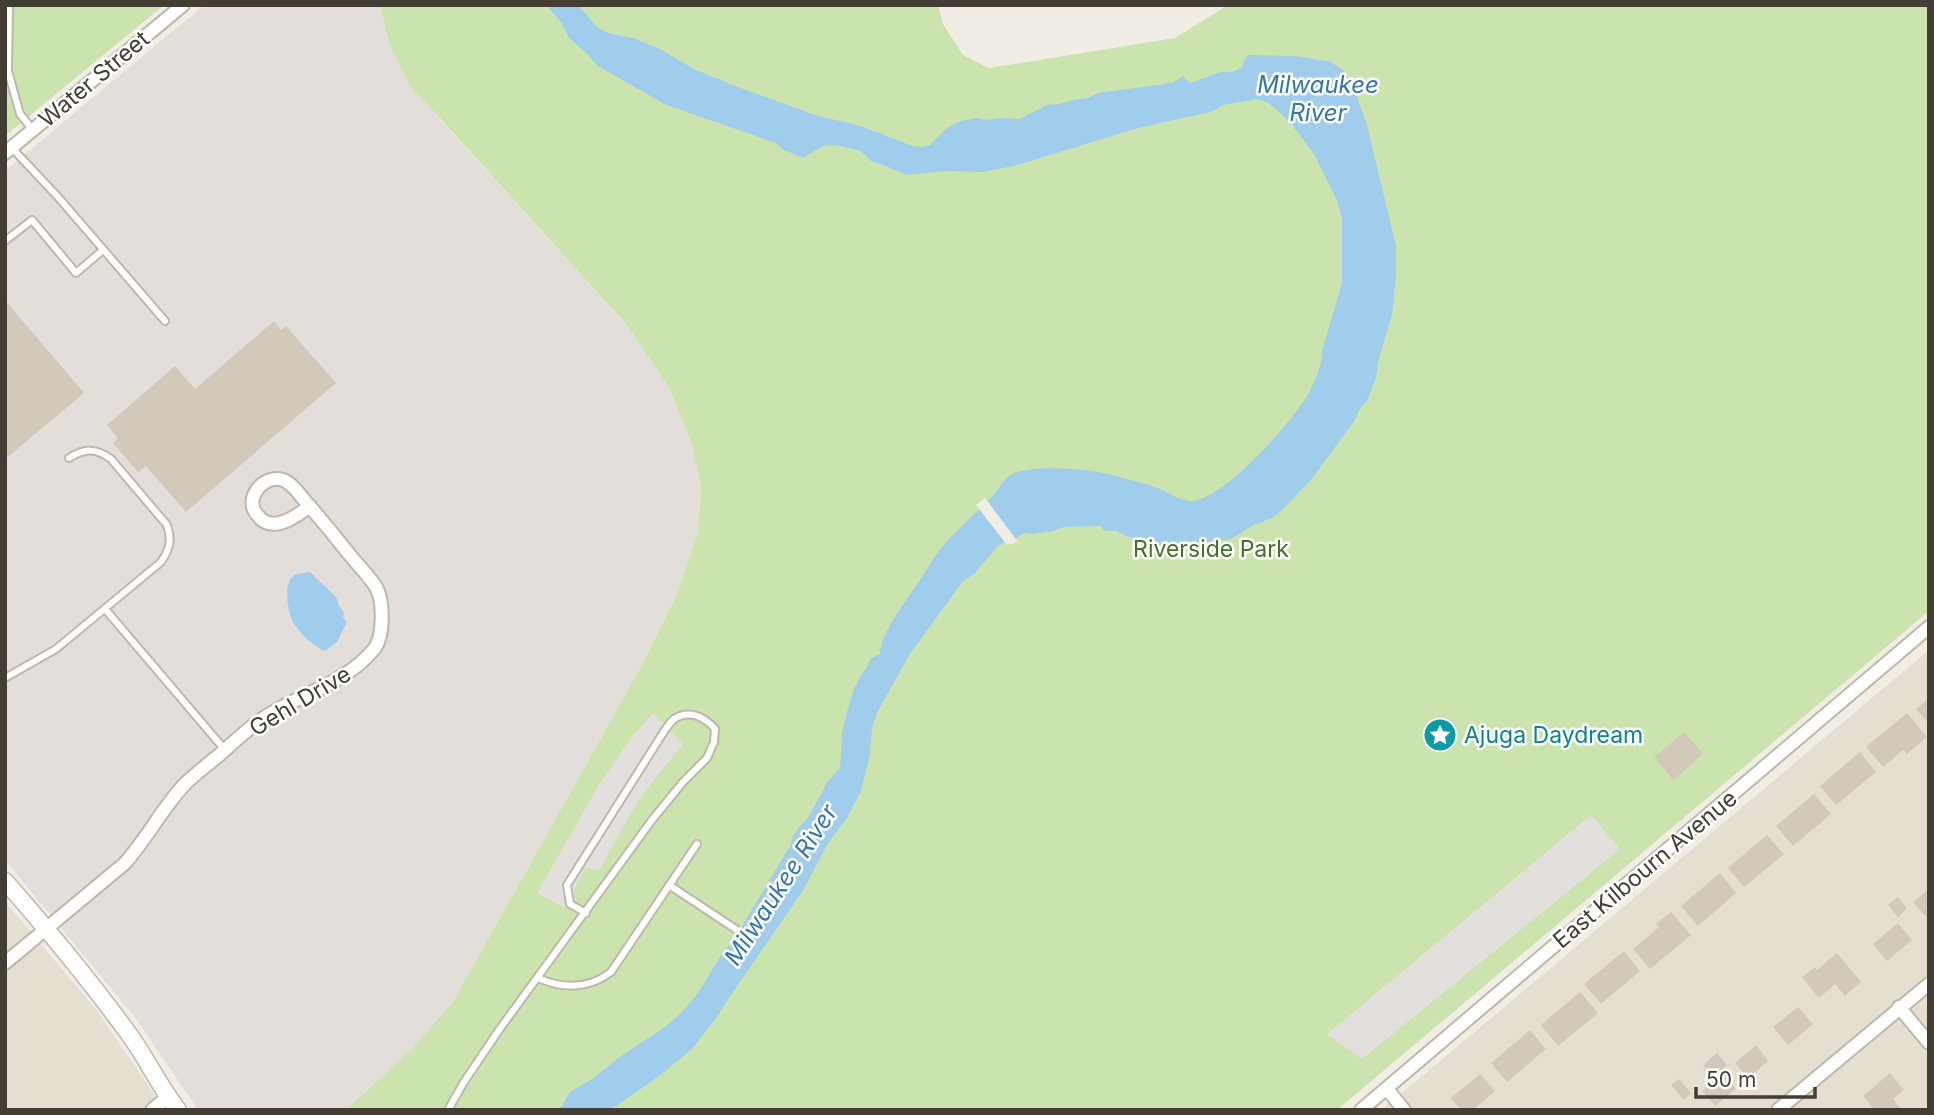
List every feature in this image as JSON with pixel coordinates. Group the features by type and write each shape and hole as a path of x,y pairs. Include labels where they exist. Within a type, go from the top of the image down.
{"street":[{"name":"Water Street","path":"8,150 183,5"},
{"name":"Gehl Drive","path":"5,963 124,864 186,783 260,721 350,673 364,662 379,643 382,614 378,589 310,506 288,482 279,478 269,479 260,485 254,494 253,507 265,522 275,524 296,516 310,506"},
{"name":"East Kilbourn Avenue","path":"1361,1110 1929,627"},
{"path":"5,881 46,928 132,1039 173,1104 152,1110"},
{"path":"1778,1110 1929,984"},
{"path":"1899,1007 1929,1043"},
{"path":"1387,1089 1404,1110"}],"lane":[{"path":"9,5 8,71 20,114 33,130"},
{"path":"8,150 58,197 165,321"},
{"path":"5,241 32,220 76,273 103,250"},
{"path":"5,678 56,649 160,562 167,552 170,535 167,525 111,459 92,449 69,458"},
{"path":"105,609 225,750"},
{"path":"448,1110 499,1030 586,914 652,820 707,758 714,743 715,729 706,719 690,714 674,719 567,885 570,904 586,914"},
{"path":"538,978 551,984 570,986 602,979 616,967 697,844"},
{"path":"669,885 737,930"}],"shaded area":[{"path":"204,5 380,5 389,43 437,116 626,324 670,389 692,445 701,488 698,532 678,592 642,665 454,1000 413,1048 346,1110 198,1110 137,1020 5,860 5,171"},
{"path":"1929,650 1929,1110 1381,1110 1421,1077"},
{"path":"653,713 683,744 646,790 599,871 586,867 565,908 537,893 599,785 634,734"},
{"path":"1591,815 1620,849 1362,1059 1327,1034"},
{"path":"5,902 94,1007 165,1110 5,1110"}],"green space":[{"path":"5,5 164,5 5,136"},
{"name":"Riverside Park","path":"380,5 938,5 943,24 963,55 989,68 1175,38 1228,5 1929,5 1929,611 1337,1110 346,1110 413,1048 454,1000 642,665 678,592 698,532 701,488 692,445 670,389 626,324 410,85 389,43"}],"water":[{"name":"Milwaukee River","path":"546,5 578,5 598,28 660,49 694,69 818,116 858,125 912,146 922,147 930,145 947,128 961,121 977,118 1019,119 1047,105 1088,98 1098,93 1172,83 1183,76 1190,83 1241,68 1247,55 1295,56 1331,62 1344,71 1352,83 1367,125 1396,246 1392,315 1376,378 1367,401 1311,480 1274,517 1231,539 1172,547 1149,546 1116,531 1105,531 1100,526 1064,527 1053,531 1024,533 998,546 974,574 963,581 910,654 878,711 872,728 870,754 861,791 847,818 828,843 804,889 717,1017 692,1049 658,1077 610,1110 556,1110 562,1106 570,1092 665,1027 698,993 723,952 732,943 790,846 793,836 808,818 828,781 840,768 842,733 854,689 871,658 880,654 891,623 940,550 991,498 1006,478 1021,471 1062,468 1102,473 1152,486 1188,501 1205,497 1239,473 1275,437 1310,391 1342,283 1342,217 1337,200 1314,154 1289,121 1270,104 1258,99 1223,105 1211,112 1138,128 1014,166 982,172 946,171 906,175 871,161 861,151 836,145 823,146 803,158 782,149 776,143 666,105 598,66 569,38 561,22"},
{"path":"310,572 336,597 347,622 337,642 325,651 302,634 294,624 289,610 287,591 290,580 295,575"}],"pier":[{"path":"985,498 1018,542 1007,545 976,505"}],"building":[{"path":"5,300 84,393 5,459"},
{"path":"274,321 281,330 286,326 336,383 186,512 146,466 138,472 113,443 118,438 107,425 175,366 195,389"},
{"path":"1929,698 1929,724 1916,709"},
{"path":"1907,713 1927,737 1907,754 1903,750 1883,767 1866,747"},
{"path":"1684,732 1703,754 1673,780 1654,757"},
{"path":"1860,752 1876,772 1836,805 1820,786"},
{"path":"1814,794 1831,814 1793,846 1776,826"},
{"path":"1767,835 1784,854 1744,887 1728,868"},
{"path":"1720,873 1736,893 1698,926 1681,906"},
{"path":"1929,889 1929,914 1926,917 1913,902"},
{"path":"1898,897 1907,908 1898,917 1888,905"},
{"path":"1671,912 1691,935 1650,969 1633,949 1659,927 1656,924"},
{"path":"1898,923 1912,940 1887,961 1873,944"},
{"path":"1624,951 1640,971 1601,1004 1584,984"},
{"path":"1837,953 1861,982 1845,996 1835,984 1819,998 1802,977 1815,967 1817,970"},
{"path":"1580,992 1598,1013 1558,1046 1541,1025"},
{"path":"1798,1007 1813,1024 1788,1045 1773,1027"},
{"path":"1530,1030 1546,1049 1507,1082 1491,1063"},
{"path":"1756,1045 1768,1061 1748,1078 1735,1063"},
{"path":"1717,1053 1727,1065 1713,1077 1703,1065"},
{"path":"1723,1073 1736,1089 1715,1106 1702,1091"},
{"path":"1890,1073 1904,1090 1893,1099 1902,1110 1874,1110 1863,1096"},
{"path":"1480,1074 1495,1091 1473,1110 1461,1110 1451,1098"},
{"path":"1679,1079 1691,1093 1684,1100 1671,1085"}],"place":[{"name":"Ajuga Daydream","path":"1440,735"}]}
